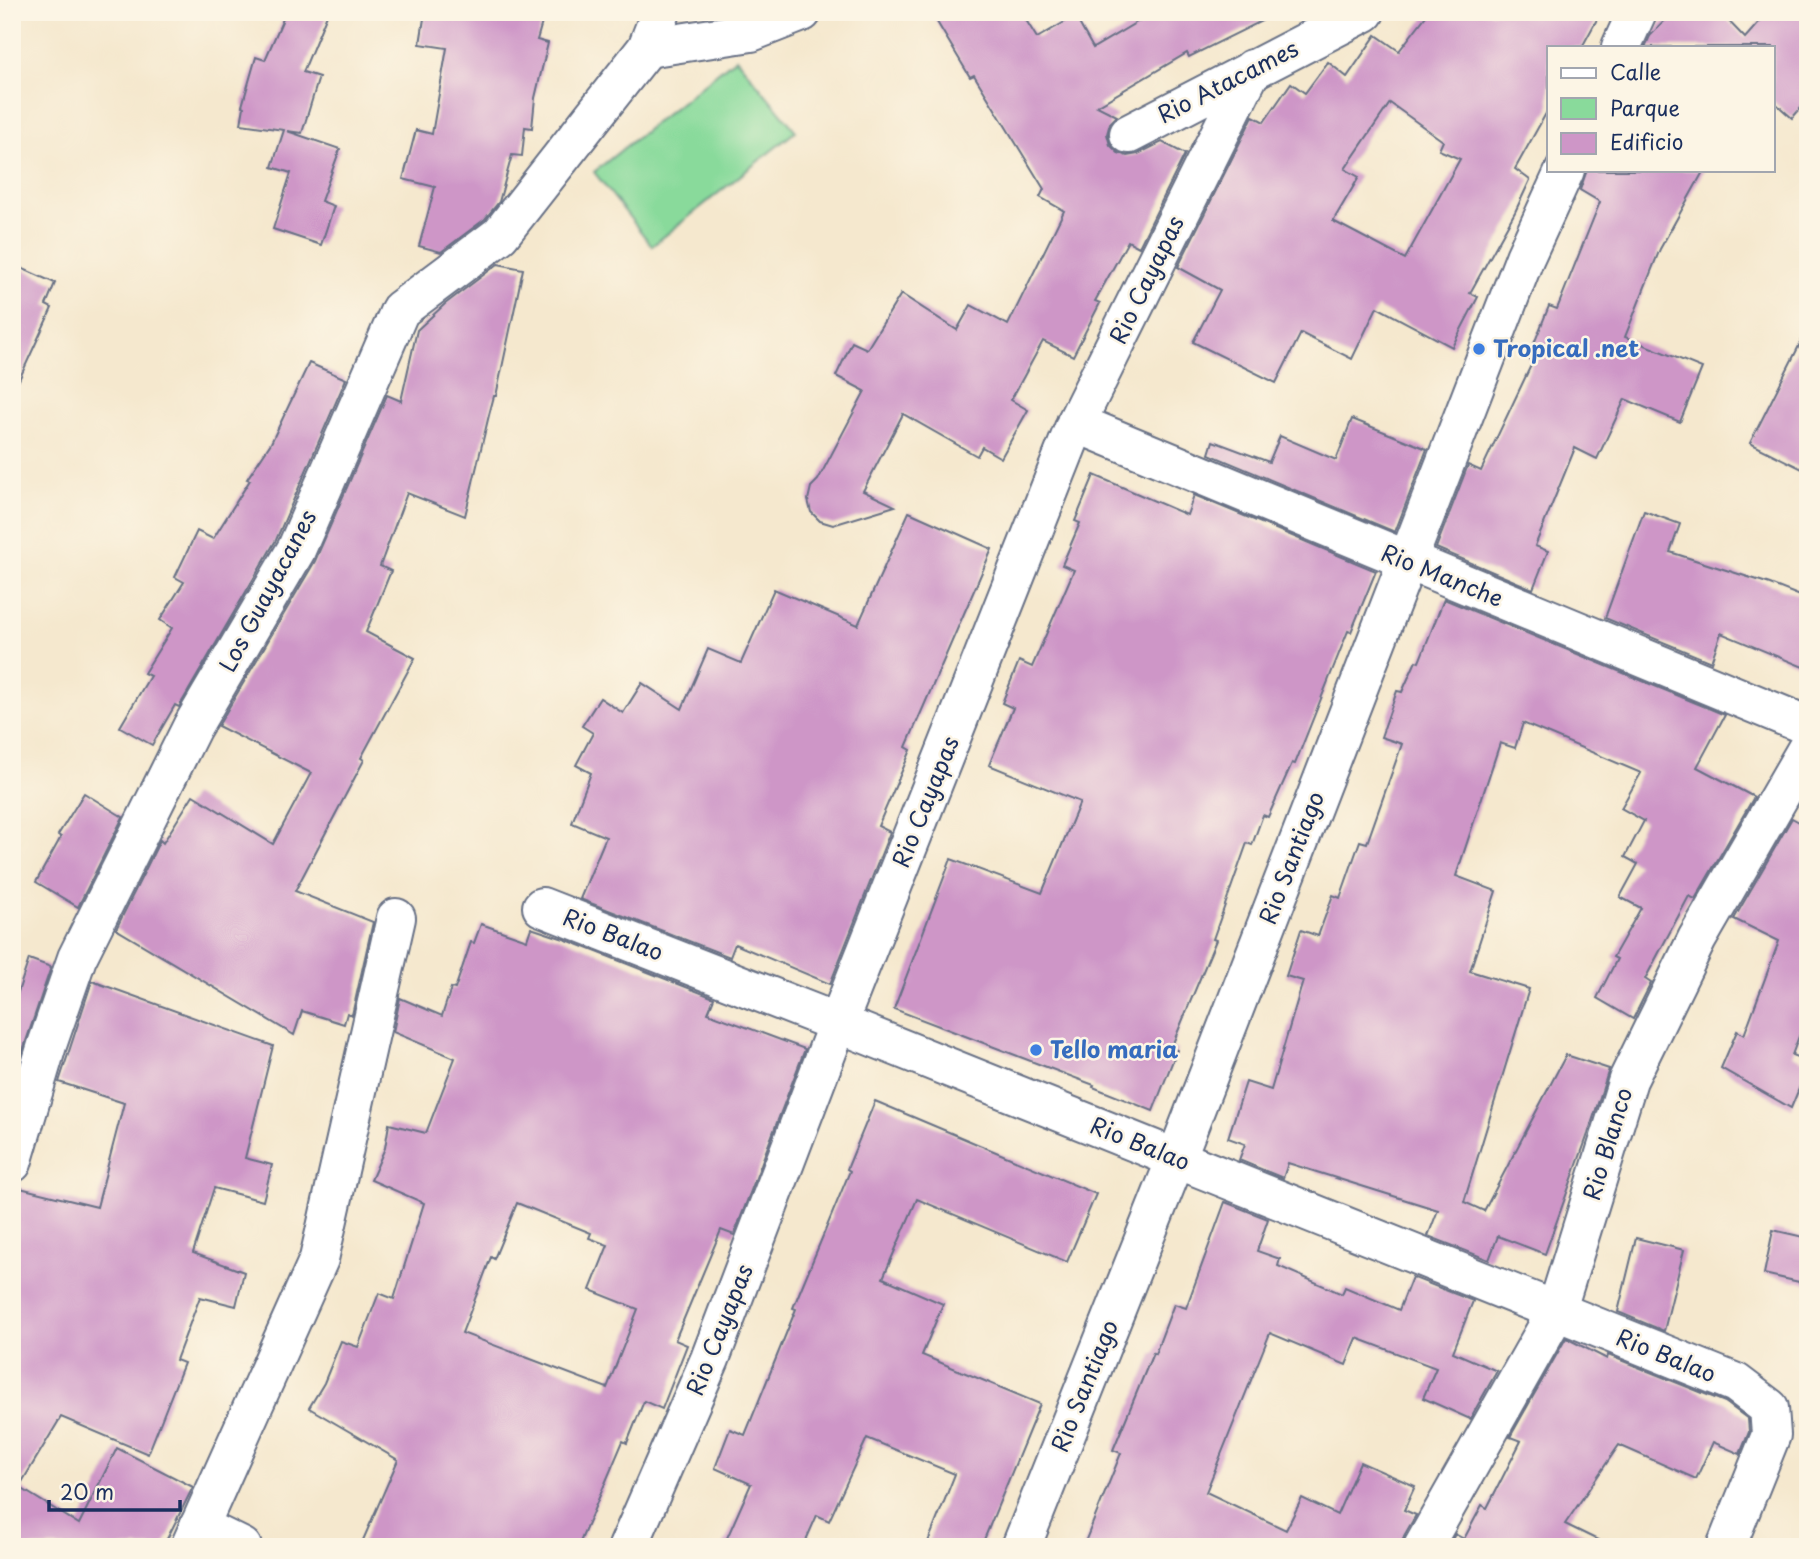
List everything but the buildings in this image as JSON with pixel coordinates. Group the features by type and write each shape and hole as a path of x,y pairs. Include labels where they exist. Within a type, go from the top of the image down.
{"street":[{"name":"Los Guayacanes","path":"12,1163 47,1045 77,958 192,727 296,550 400,310 500,236 647,48 661,12"},
{"path":"647,48 751,32 802,12"},
{"name":"Rio Atacames","path":"1129,134 1365,12"},
{"path":"1621,46 1637,12"},
{"name":"Rio Cayapas","path":"628,1547 710,1359 838,1023 1076,423 1252,69"},
{"name":"Rio Santiago","path":"1021,1547 1176,1158 1525,257 1564,172"},
{"name":"Rio Manche","path":"1076,423 1808,726"},
{"name":"Rio Blanco","path":"1423,1547 1556,1312 1628,1080 1697,939 1808,747"},
{"name":"Rio Balao","path":"542,907 1736,1383 1769,1408 1771,1435 1726,1547"},
{"path":"242,1547 194,1536 319,1259 396,918"}],"green space":[{"path":"736,58 796,131 652,246 594,172"}],"place":[{"name":"Tropical .net","path":"1479,349"},
{"name":"Tello maria","path":"1036,1050"}]}
